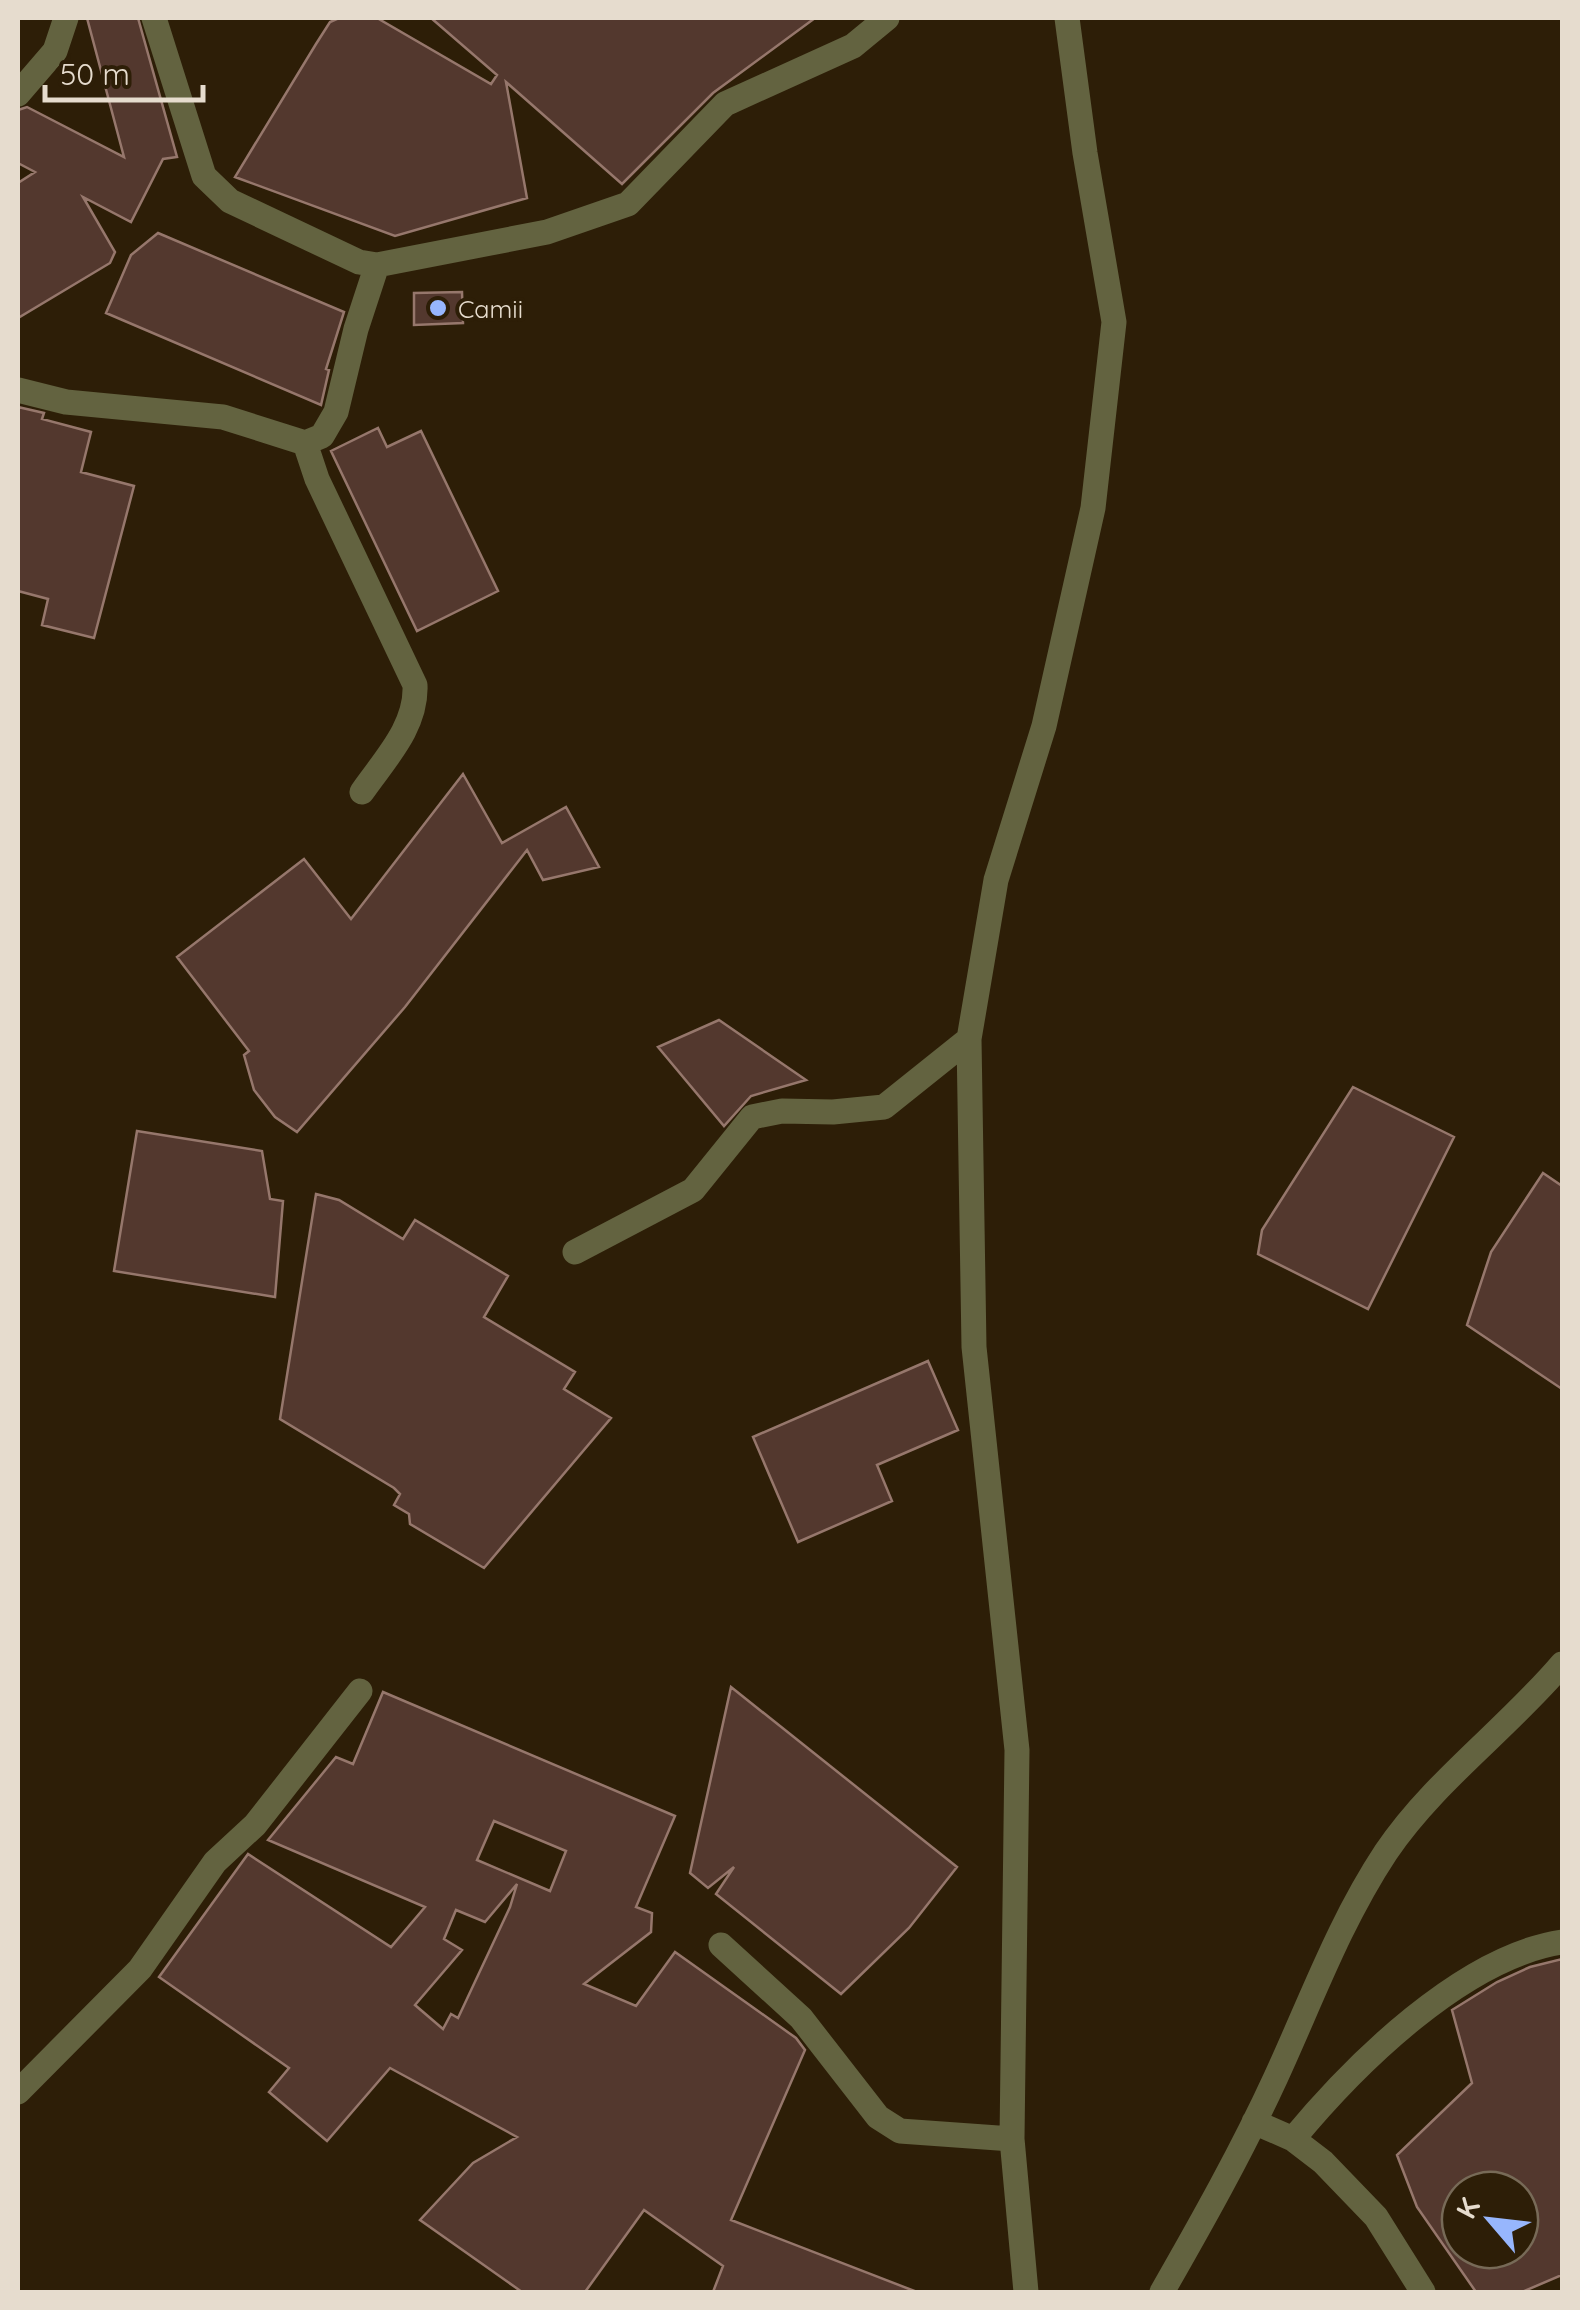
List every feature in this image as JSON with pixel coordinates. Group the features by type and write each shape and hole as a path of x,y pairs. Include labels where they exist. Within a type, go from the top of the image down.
{"street":[{"path":"18,94 55,51 66,18"},
{"path":"154,18 204,176 230,200 359,262 377,264 548,232 628,204 725,104 853,46 887,18"},
{"path":"1026,2292 1012,2139 1017,1750 974,1347 969,1039 996,880 1044,726 1093,508 1114,322 1067,18"},
{"path":"18,390 66,402 222,417 305,444 322,436 336,412 377,264"},
{"path":"305,444 317,480 415,685 415,704 407,727 362,792"},
{"path":"575,1252 693,1190 752,1117 782,1110 833,1112 884,1106 969,1039"},
{"path":"1162,2292 1254,2122 1333,1946 1390,1847 1432,1797 1514,1718 1562,1664"},
{"path":"18,2092 140,1969 215,1862 255,1825 360,1691"},
{"path":"1292,2139 1351,2074 1424,2009 1457,1986 1520,1953 1562,1942"},
{"path":"721,1945 801,2018 878,2118 900,2131 1012,2139"},
{"path":"1254,2122 1292,2139 1323,2162 1376,2217 1423,2292"}],"building":[{"path":"87,18 138,18 177,157 163,159 131,222 83,197 115,252 110,263 18,318 18,183 35,172 18,163 18,110 27,107 124,157"},
{"path":"339,18 377,18 491,84 497,75 431,18 815,18 713,93 622,184 506,82 527,198 395,236 235,177 330,22"},
{"path":"158,233 344,312 326,369 329,370 321,405 106,313 131,255"},
{"name":"Camii","path":"462,292 463,323 414,325 414,293"},
{"path":"18,407 44,413 42,419 91,432 81,472 134,486 94,638 42,625 48,599 18,591"},
{"path":"378,428 387,447 421,431 498,591 417,631 331,451"},
{"path":"463,774 502,843 566,807 599,867 543,880 527,850 405,1007 297,1132 275,1117 254,1090 244,1055 249,1051 177,957 304,859 351,919"},
{"path":"719,1020 806,1080 751,1096 724,1126 658,1047"},
{"path":"1353,1087 1454,1137 1368,1309 1258,1254 1262,1230"},
{"path":"137,1131 262,1151 270,1199 283,1201 275,1297 114,1271"},
{"path":"1543,1173 1562,1186 1562,1389 1467,1325 1491,1252"},
{"path":"316,1194 339,1200 403,1239 415,1220 508,1276 484,1317 575,1372 564,1389 611,1418 484,1568 410,1524 409,1514 394,1505 400,1494 394,1488 280,1419"},
{"path":"928,1361 958,1430 877,1465 892,1501 798,1542 753,1437"},
{"path":"731,1687 957,1867 909,1928 841,1994 716,1894 734,1867 708,1888 690,1873"},
{"path":"383,1692 675,1816 636,1907 652,1913 651,1932 584,1984 636,2006 675,1952 796,2038 805,2050 731,2220 917,2292 713,2292 723,2266 644,2210 585,2292 522,2292 420,2220 473,2163 517,2137 390,2068 327,2141 269,2092 289,2068 159,1977 248,1854 391,1947 425,1907 268,1840 336,1757 353,1764","holes":["494,1821 566,1851 550,1891 477,1860","517,1884 458,2018 451,2014 443,2029 415,2005 462,1950 444,1939 456,1910 485,1922"]},
{"path":"1562,1959 1562,2275 1522,2292 1476,2292 1461,2270 1540,2270 1540,2170 1440,2170 1440,2240 1417,2207 1397,2155 1472,2083 1452,2010 1530,1967"}],"place":[{"name":"Camii","path":"438,308"}]}
